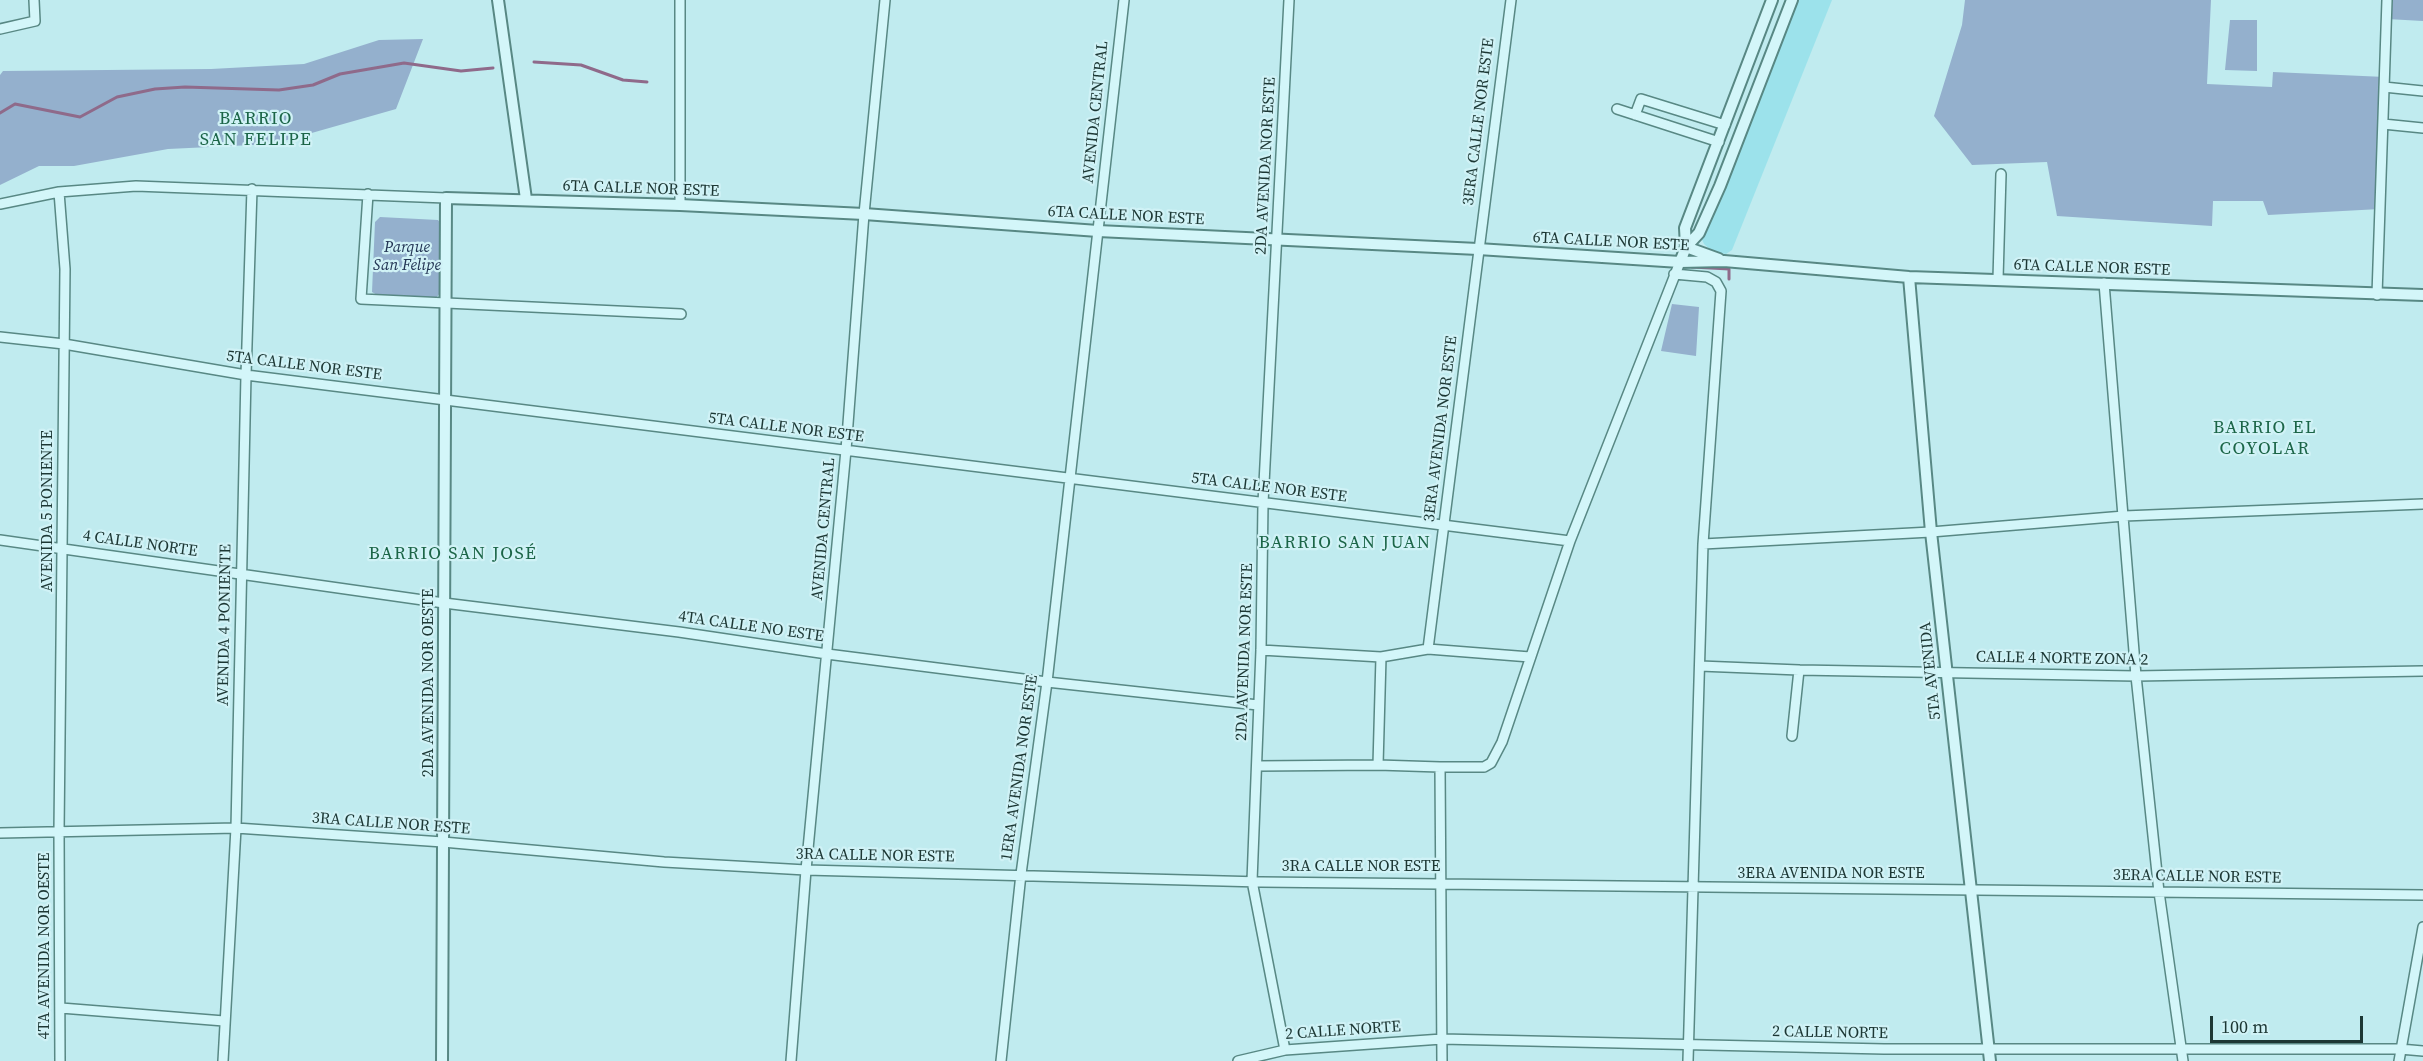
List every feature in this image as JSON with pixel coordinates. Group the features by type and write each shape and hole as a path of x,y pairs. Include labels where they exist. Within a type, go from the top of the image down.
{"street":[{"path":"0,29 35,21 34,0"},
{"path":"498,0 526,199"},
{"path":"680,0 680,205"},
{"name":"AVENIDA CENTRAL","path":"791,1061 806,870 846,450 864,214 885,0"},
{"name":"AVENIDA CENTRAL","path":"1069,479 1124,0"},
{"name":"2DA AVENIDA NOR ESTE","path":"1285,1050 1251,882 1261,650 1263,503 1289,0"},
{"name":"3ERA CALLE NOR ESTE","path":"1478,249 1511,0"},
{"path":"1686,247 1685,228 1772,0"},
{"path":"1257,766 1378,765 1440,768 1484,767 1491,764 1502,742 1570,541 1674,274 1686,247 1699,233 1729,164 1792,0"},
{"path":"2377,295 2387,0"},
{"path":"1744,77 1760,84"},
{"path":"2385,87 2423,91"},
{"path":"1635,115 1641,99 1725,125"},
{"path":"1617,109 1719,142"},
{"path":"2383,124 2423,128"},
{"path":"1714,157 1729,164"},
{"path":"1998,279 2001,174"},
{"path":"0,204 59,192 136,186 446,198"},
{"name":"AVENIDA 4 PONIENTE","path":"223,1061 236,828 252,189"},
{"name":"AVENIDA 5 PONIENTE","path":"59,192 65,268 59,831"},
{"path":"368,194 362,299 681,314"},
{"name":"6TA CALLE NOR ESTE","path":"446,198 526,199 864,214 1098,231 1278,238 1680,262 1724,261 1909,277 2423,295"},
{"name":"2DA AVENIDA NOR OESTE","path":"441,1061 446,198"},
{"name":"6TA CALLE NOR ESTE","path":"1686,247 1724,261"},
{"name":"3ERA AVENIDA NOR ESTE","path":"1428,649 1478,249"},
{"path":"1674,274 1707,277 1716,282 1721,291 1702,544 1688,1061"},
{"name":"5TA AVENIDA","path":"1909,277 1931,532 1990,1055"},
{"path":"2103,283 2136,676 2159,892 2183,1061"},
{"name":"5TA CALLE NOR ESTE","path":"0,337 64,344 246,375 444,398 684,431 1570,541"},
{"name":"1ERA AVENIDA NOR ESTE","path":"1001,1061 1021,874 1047,682 1069,479"},
{"path":"1702,544 1931,532 2124,516 2423,504"},
{"name":"4 CALLE NORTE","path":"0,540 241,573"},
{"name":"4TA CALLE NO ESTE","path":"241,573 444,603 679,632 827,654 1047,682 1258,705"},
{"path":"1261,650 1381,657 1428,649 1530,657"},
{"path":"1378,765 1381,657"},
{"name":"CALLE 4 NORTE ZONA 2","path":"1700,666 2136,676 2423,671"},
{"path":"1792,736 1799,670"},
{"path":"1440,768 1442,1061"},
{"name":"3RA CALLE NOR ESTE","path":"0,833 236,828 806,870 1251,882 1692,888"},
{"name":"4TA AVENIDA NOR OESTE","path":"59,831 60,1061"},
{"name":"3ERA AVENIDA NOR ESTE","path":"1692,888 1970,890"},
{"name":"3ERA CALLE NOR ESTE","path":"1970,890 2423,896"},
{"path":"2399,1061 2423,927"},
{"path":"61,1008 224,1021"},
{"name":"2 CALLE NORTE","path":"1238,1061 1285,1050 1442,1039 1688,1043 1990,1055 2181,1049 2400,1048 2423,1051"},
{"path":"1884,1049 1884,1061"}],"green space":[{"path":"1965,0 2211,0 2207,84 2272,87 2273,72 2385,77 2380,209 2268,215 2263,201 2213,201 2212,226 2057,216 2047,162 1972,165 1934,116 1962,25"},
{"path":"2387,0 2423,0 2423,21 2387,19"},
{"path":"2230,20 2257,20 2257,71 2225,70"},
{"path":"423,39 396,109 273,144 168,149 74,166 39,166 0,185 0,75 3,71 211,69 304,64 379,40"},
{"name":"Parque San Felipe","path":"380,217 438,220 442,225 441,292 436,298 379,296 372,292 375,222"},
{"path":"1672,304 1699,307 1696,356 1661,351"}],"sand":[{"path":"1790,0 1832,0 1732,250 1726,254 1713,252 1704,244 1699,233"}],"waterway":[{"path":"534,62 581,65 623,80 647,82"},
{"path":"0,113 15,104 80,117 117,97 155,89 185,87 279,90 313,85 340,74 404,63 461,71 493,68"},
{"path":"1692,267 1729,269"},
{"path":"1729,269 1729,279"}],"district":[{"name":"BARRIO SAN FELIPE","path":"256,129"},
{"name":"BARRIO EL COYOLAR","path":"2265,438"},
{"name":"BARRIO SAN JUAN","path":"1345,543"},
{"name":"BARRIO SAN JOSÉ","path":"453,554"}]}
